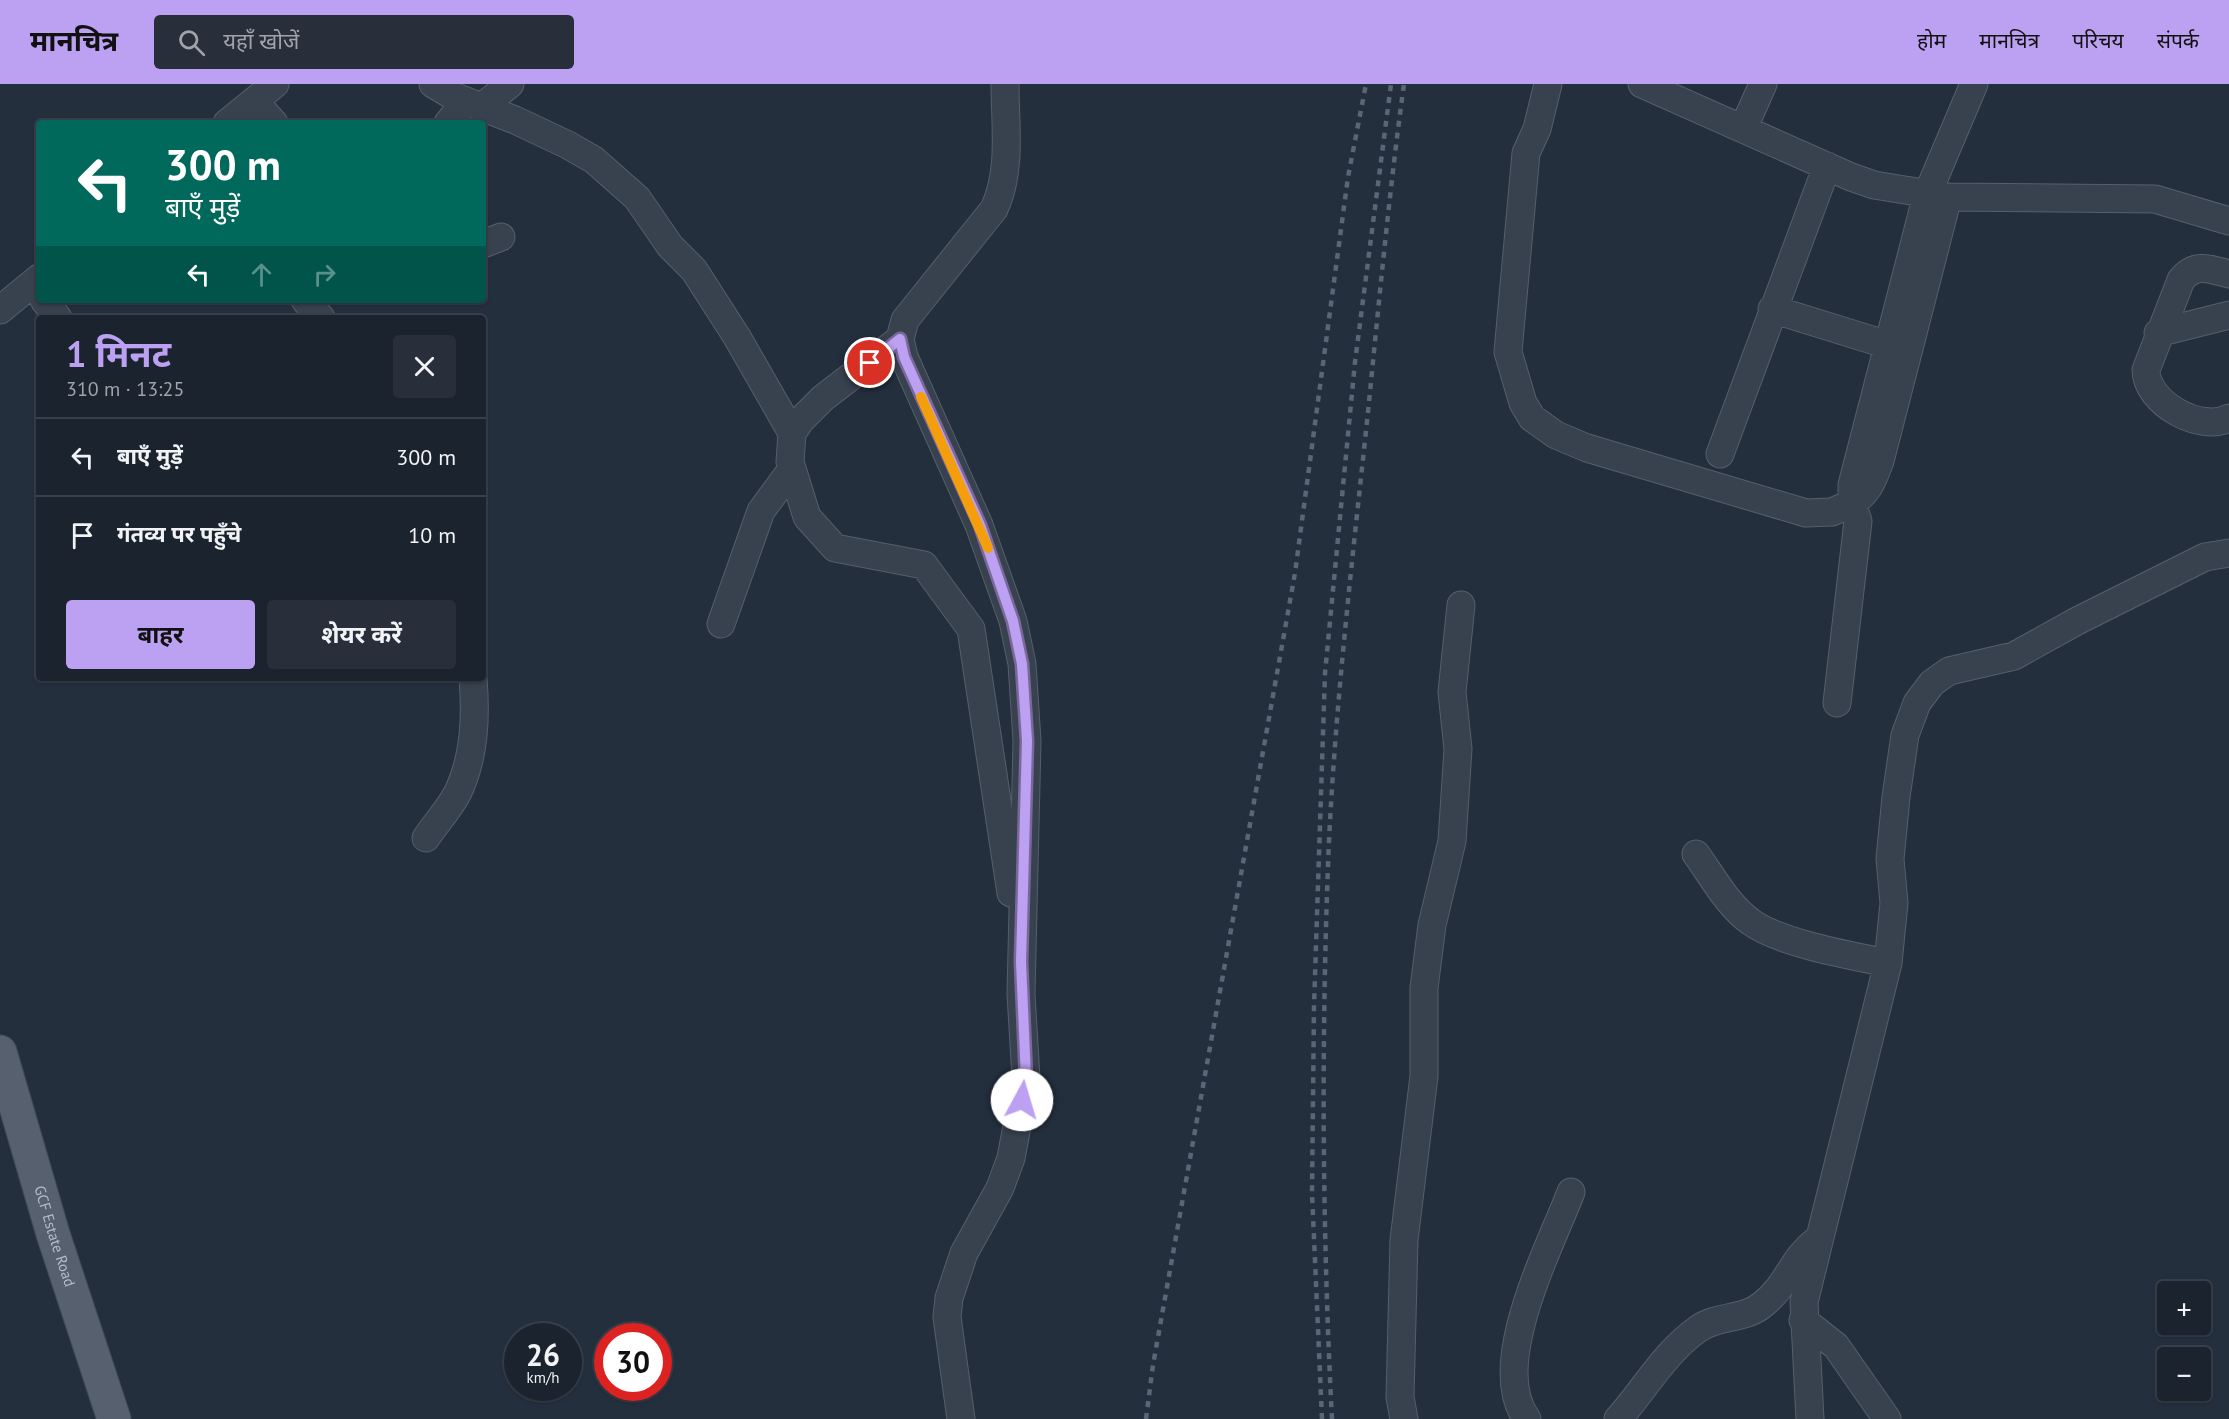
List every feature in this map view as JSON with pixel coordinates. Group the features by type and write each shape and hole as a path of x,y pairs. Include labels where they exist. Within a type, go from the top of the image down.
{"main road":[{"name":"GCF Estate Road","path":"0,1052 53,1234 114,1419"}],"street":[{"path":"433,84 474,104 515,120 594,160 637,198 670,246 694,270 725,318 792,433"},
{"path":"452,120 474,104 510,84"},
{"path":"961,1419 947,1317 949,1298 964,1253 1000,1188 1015,1140 1026,1078 1021,962 1027,741 1022,664 1013,621 980,525 904,357 900,339 905,320 994,209 999,197 1004,180 1005,84"},
{"path":"1548,84 1537,129 1540,147 1540,190 1521,351 1514,366 1523,403 1532,418 1556,435 1587,448 1806,513 1832,512 1863,496 1871,486 1880,461 1938,196"},
{"path":"1642,84 1827,166 1874,184 1938,196 2155,199 2229,221"},
{"path":"1743,129 1763,84"},
{"path":"1837,703 1858,520 1852,503 1852,485 1888,345 1974,84"},
{"path":"231,120 265,92 273,120"},
{"path":"1720,454 1827,166"},
{"path":"2229,274 2201,268 2186,273 2158,333 2146,370 2146,377 2153,390 2177,412 2205,422 2216,422 2229,418"},
{"path":"0,310 36,291"},
{"path":"308,303 318,315"},
{"path":"1772,309 1888,345"},
{"path":"2158,333 2229,315"},
{"path":"900,339 823,398 792,433 789,445 792,469 807,517 835,548 924,565 971,629 1021,962"},
{"path":"721,624 761,511 792,469"},
{"path":"1810,1419 1803,1320 1804,1302 1888,963 1894,903 1890,859 1905,735 1917,703 1932,683 1949,671 2014,656 2205,556 2229,553"},
{"path":"1404,1419 1400,1397 1404,1240 1424,1076 1424,988 1432,925 1452,841 1458,749 1452,692 1461,605"},
{"path":"426,838 458,792 471,751 475,708 473,681"},
{"path":"1696,854 1734,906 1751,923 1839,954 1888,963"},
{"path":"1527,1419 1516,1401 1514,1382 1518,1342 1528,1295 1571,1192"},
{"path":"1618,1419 1666,1358 1682,1342 1714,1320 1760,1307 1782,1286 1798,1257 1818,1239"},
{"path":"1803,1320 1836,1346 1887,1419"}],"railway":[{"path":"1146,1419 1153,1365 1295,573 1348,177 1366,84"},
{"path":"1322,1419 1312,1193 1314,1006 1325,673 1355,362 1391,84"},
{"path":"1332,1419 1326,1275 1324,1130 1329,841 1346,626 1389,207 1404,84"}],"slow traffic":[{"path":"921,397 980,525 988,548"}],"route":[{"path":"870,363 900,339 904,357 980,525 1013,621 1022,664 1027,741 1021,962 1026,1078 1022,1100"}]}
